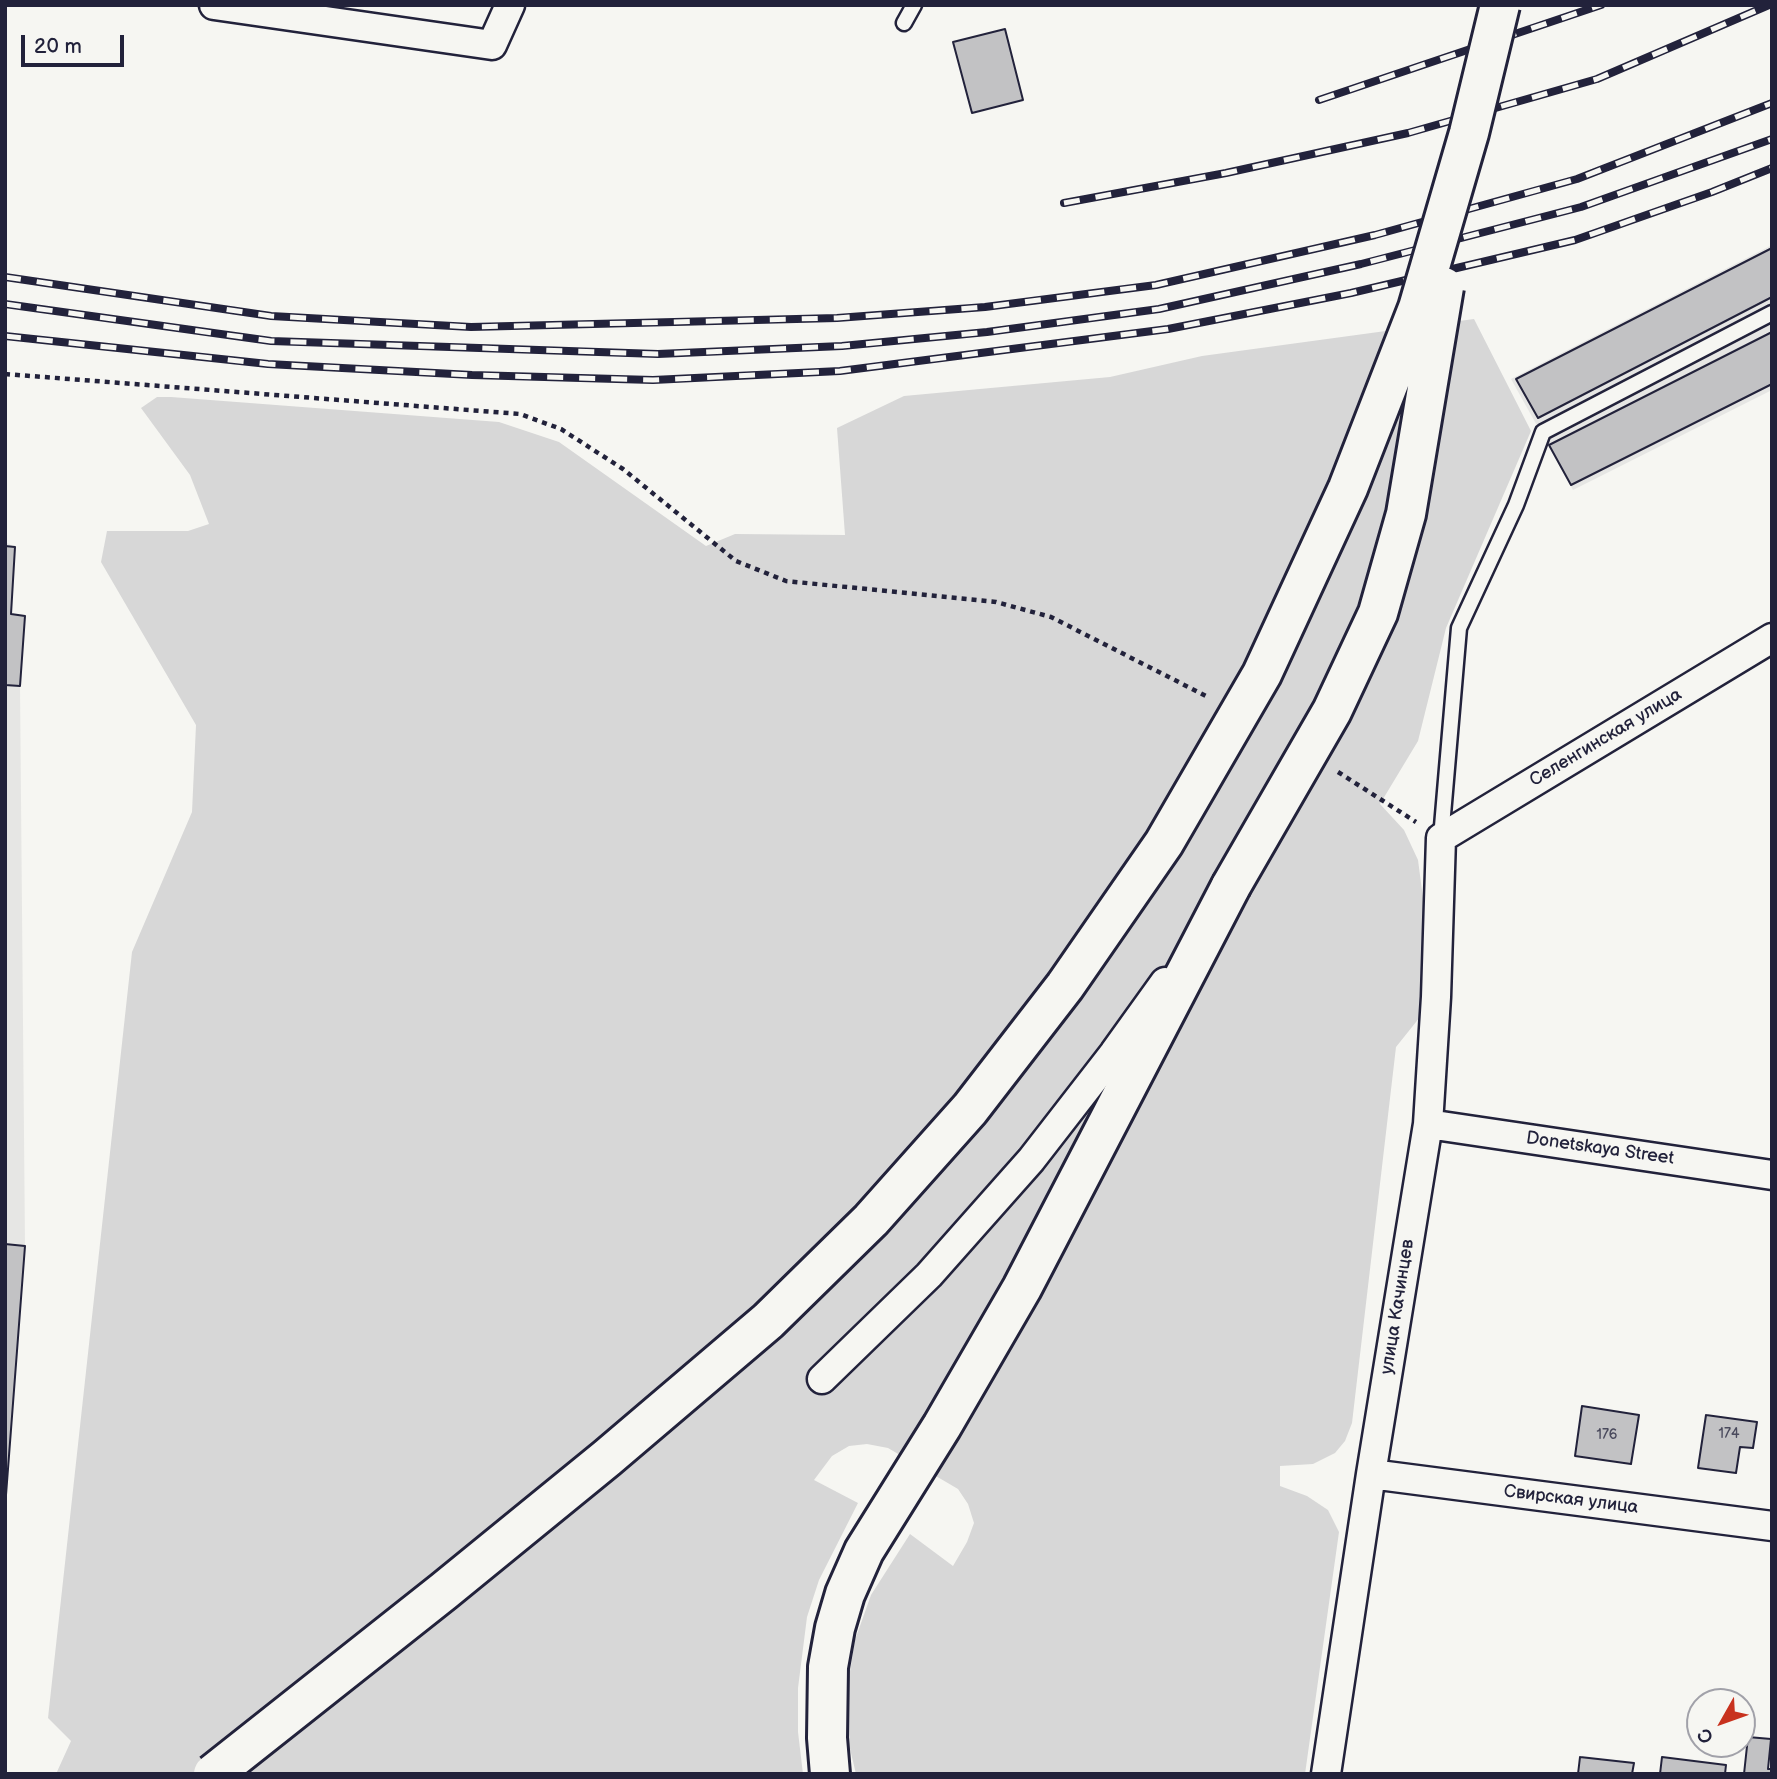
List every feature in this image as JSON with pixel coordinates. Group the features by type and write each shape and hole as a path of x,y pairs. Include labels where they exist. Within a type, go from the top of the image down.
{"main road":[{"path":"213,1774 546,1508 768,1321 871,1220 970,1109 1065,986 1164,843 1262,674 1348,488 1418,308 1469,133 1500,5"},
{"path":"830,1774 827,1738 828,1667 845,1594 864,1552 942,1426 1022,1288 1231,886 1332,710 1378,613 1406,513 1469,133"}],"street":[{"path":"214,5 492,45 510,5"},
{"name":"Селенгинская улица","path":"1440,838 1772,638"},
{"name":"улица Качинцев","path":"1326,1774 1427,1124 1436,997 1440,838"},
{"path":"822,1380 929,1275 1031,1160 1139,1019 1231,886"},
{"name":"Donetskaya Street","path":"1427,1124 1772,1175"},
{"name":"Свирская улица","path":"1371,1474 1772,1526"}],"lane":[{"path":"904,23 914,5"},
{"path":"1440,838 1460,628 1516,505 1543,432 1772,313"}],"path":[{"path":"5,374 520,414 561,429 623,469 736,561 786,581 996,602 1051,617 1213,699"},
{"path":"1330,766 1440,838"}],"shaded area":[{"path":"1772,245 1772,390 1573,490 1511,379"},
{"path":"1474,319 1531,431 1446,628 1418,741 1380,804 1404,830 1418,860 1436,997 1396,1047 1352,1423 1345,1441 1335,1453 1313,1464 1280,1466 1280,1486 1307,1496 1328,1510 1339,1532 1305,1774 856,1774 847,1736 847,1690 855,1640 871,1595 910,1534 953,1566 974,1523 968,1504 958,1489 888,1448 867,1444 849,1446 832,1456 814,1480 858,1503 819,1580 807,1617 798,1688 798,1732 803,1774 56,1774 71,1741 48,1718 132,952 192,812 196,725 101,562 107,531 188,531 209,524 190,475 141,408 157,397 171,397 499,422 559,442 706,546 735,534 845,535 837,428 904,396 1110,377 1202,356"},
{"path":"5,542 15,547 11,614 25,616 20,686 25,1246 5,1508"}],"building":[{"path":"1005,29 1023,100 972,113 953,42"},
{"path":"1772,248 1772,297 1538,418 1516,379"},
{"path":"1772,332 1772,384 1571,485 1549,445"},
{"path":"5,546 15,547 11,614 25,616 20,686 5,685"},
{"path":"5,1244 25,1246 5,1508"},
{"path":"1582,1406 1639,1415 1631,1464 1575,1456"},
{"path":"1706,1415 1757,1422 1753,1448 1740,1447 1736,1473 1698,1468"},
{"path":"1756,1738 1771,1739 1768,1769 1772,1769 1772,1774 1744,1774 1746,1758 1756,1758"},
{"path":"1580,1757 1634,1763 1632,1774 1578,1774"},
{"path":"1662,1757 1726,1765 1725,1774 1660,1774"}],"railway":[{"path":"1319,100 1601,5"},
{"path":"1064,203 1226,173 1408,133 1597,79 1769,5"},
{"path":"5,277 271,316 471,327 837,318 985,307 1156,285 1375,235 1577,179 1772,103"},
{"path":"5,304 271,341 658,354 842,346 987,332 1159,309 1361,264 1581,207 1772,139"},
{"path":"5,336 268,364 472,375 653,380 840,371 1168,329 1351,293 1575,240 1772,168"}]}
